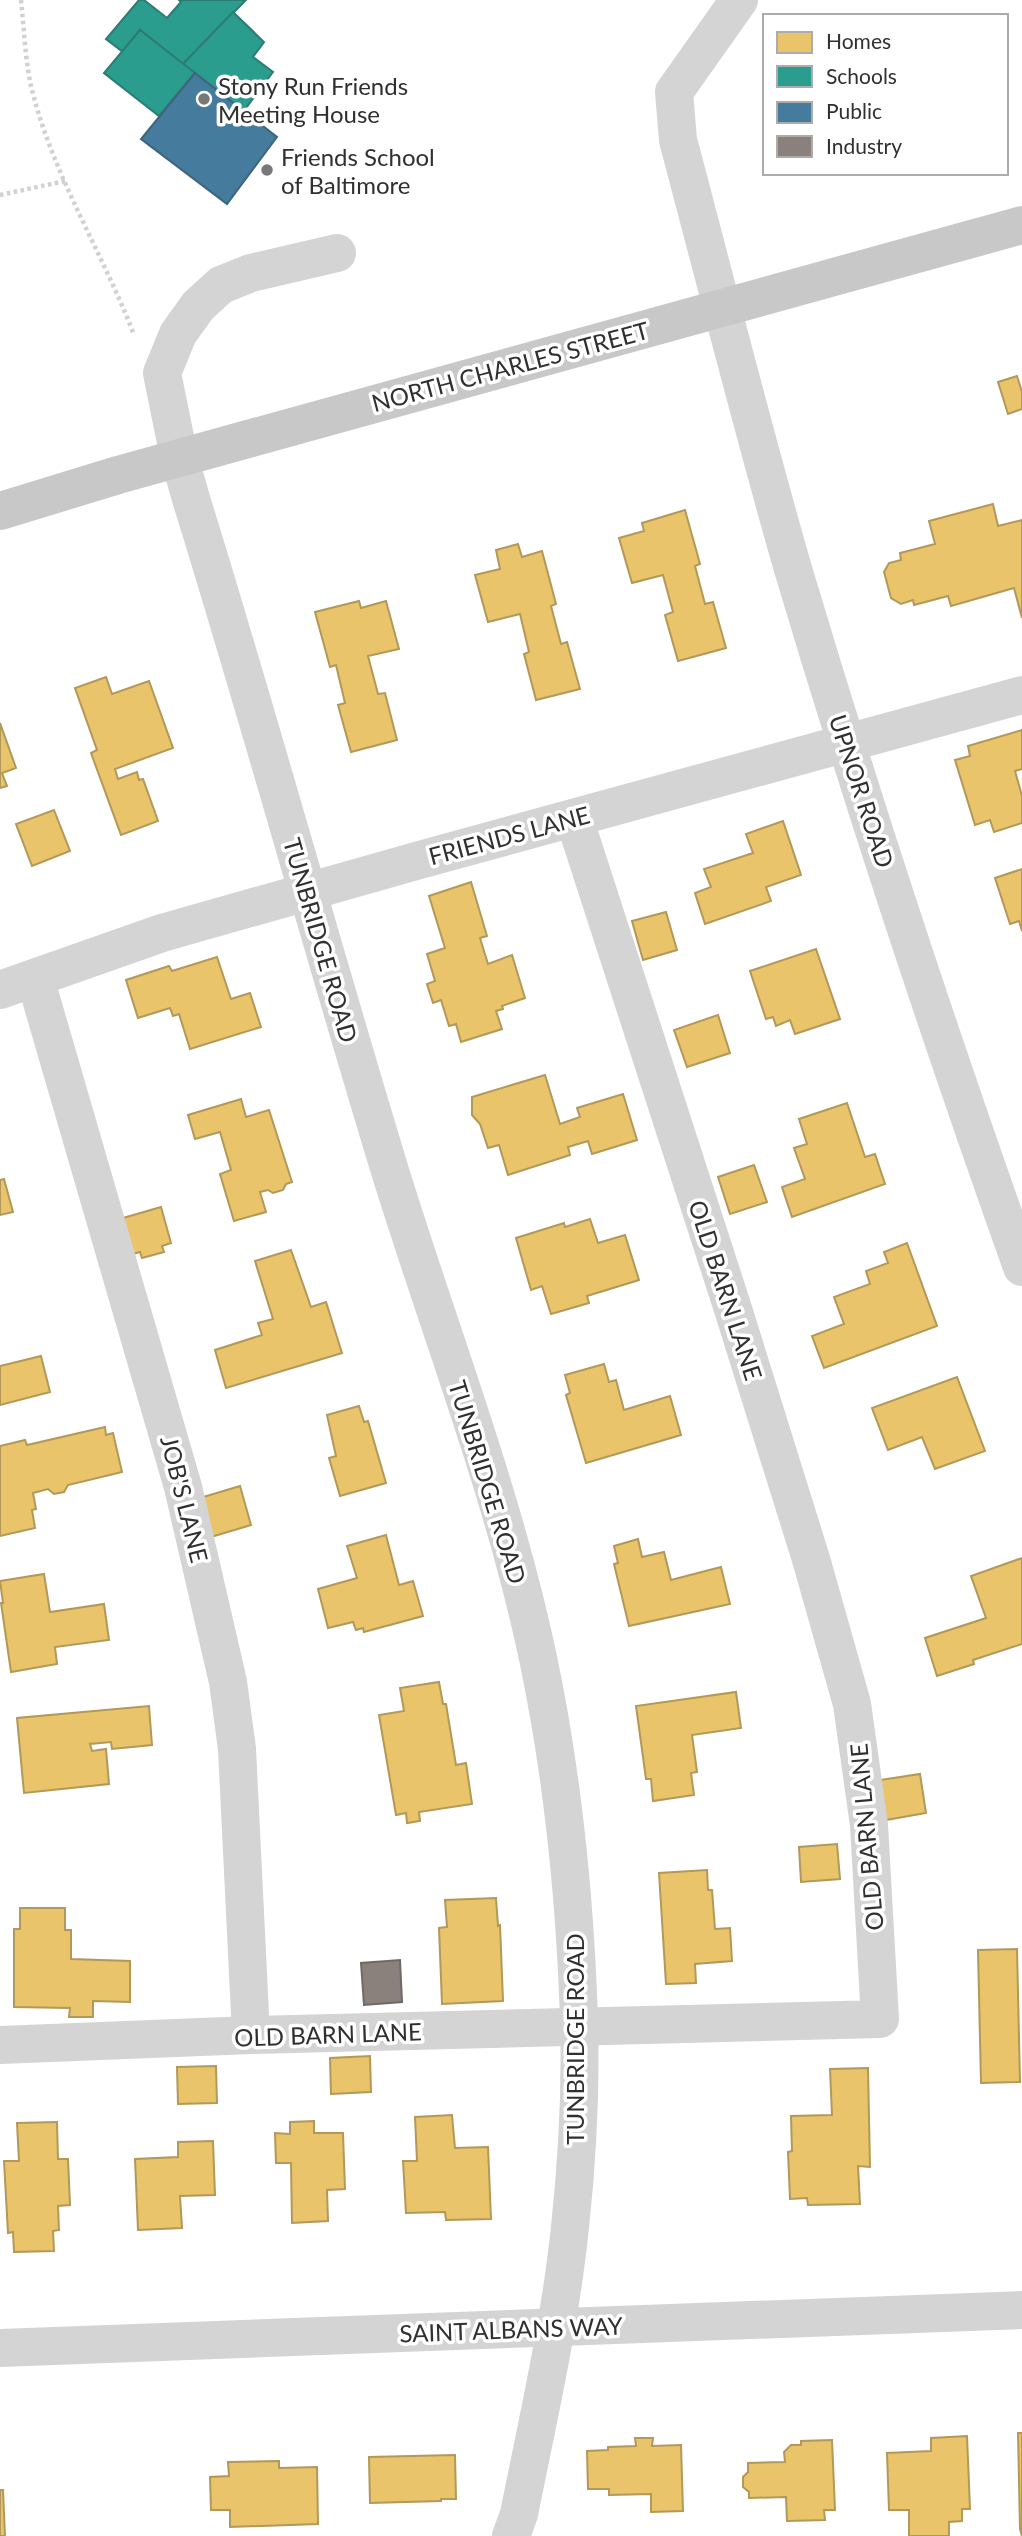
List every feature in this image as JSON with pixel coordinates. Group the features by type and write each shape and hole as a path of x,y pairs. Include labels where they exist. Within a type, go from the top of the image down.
{"main road":[{"name":"NORTH CHARLES STREET","path":"0,511 179,457 1022,225"}],"street":[{"name":"UPNOR ROAD","path":"739,0 674,92 678,140 793,567 846,742 926,991 1022,1267"},
{"path":"162,373 178,334 198,306 221,285 251,273 337,253"},
{"name":"TUNBRIDGE ROAD","path":"162,373 179,457 307,892 412,1242 510,1544 538,1656 562,1799 575,1939 579,2027 570,2227 556,2328 519,2514 511,2536"},
{"name":"FRIENDS LANE","path":"18,984 162,933 1022,695"},
{"name":"OLD BARN LANE","path":"0,2045 251,2035 880,2019 869,1825 852,1704 811,1559 737,1322 574,818"},
{"name":"JOB'S LANE","path":"18,984 177,1464 228,1682 237,1749 251,2035"},
{"name":"SAINT ALBANS WAY","path":"0,2348 1022,2310"}],"path":[{"path":"21,0 31,84 76,211 116,287 140,352 162,373"},
{"path":"0,195 65,181"}],"building: Homes":[{"path":"1017,376 1022,392 1022,409 1008,414 998,382"},
{"path":"993,504 998,526 1022,520 1022,618 1014,588 951,606 948,596 914,605 913,600 901,604 891,598 884,572 889,563 901,560 900,553 935,544 929,521"},
{"path":"685,510 700,564 695,566 705,604 713,602 726,648 678,661 665,615 673,612 663,575 632,583 619,538 644,531 642,523"},
{"path":"518,544 522,557 542,551 556,604 551,606 561,644 567,642 580,689 536,700 524,654 529,652 520,614 488,622 475,575 500,569 496,550"},
{"path":"359,601 361,608 386,601 399,649 368,656 378,694 385,693 397,740 351,752 338,705 345,703 336,665 330,667 315,612"},
{"path":"106,677 112,694 149,681 173,748 115,769 118,779 137,772 139,780 143,779 158,821 121,835 91,753 97,750 75,688"},
{"path":"0,723 16,768 2,773 7,786 0,788"},
{"path":"1022,730 1022,769 1015,771 1022,796 1022,823 994,832 990,820 975,825 955,760 970,756 968,746"},
{"path":"54,810 70,851 32,866 16,824"},
{"path":"783,821 801,875 766,887 771,901 705,924 695,893 711,887 704,869 753,853 746,834"},
{"path":"1022,869 1022,931 1019,921 1010,924 995,878"},
{"path":"471,882 487,936 480,938 488,964 512,955 525,998 502,1006 503,1009 496,1011 502,1029 461,1042 456,1024 449,1026 441,1000 433,1003 427,984 435,981 427,954 445,948 429,896"},
{"path":"666,912 677,950 643,960 632,921"},
{"path":"816,949 840,1019 795,1034 790,1020 776,1026 773,1017 766,1019 750,971"},
{"path":"217,957 231,999 250,993 261,1027 190,1049 179,1014 173,1016 170,1008 138,1018 126,980 169,966 172,971"},
{"path":"718,1015 730,1053 687,1067 674,1030"},
{"path":"545,1075 560,1124 580,1117 577,1108 623,1094 637,1140 592,1154 588,1141 568,1147 570,1155 508,1175 499,1145 488,1148 480,1124 472,1115 472,1097"},
{"path":"241,1099 246,1117 269,1110 292,1182 286,1184 283,1190 273,1193 268,1190 260,1192 266,1212 234,1221 220,1174 231,1170 220,1132 195,1139 188,1115"},
{"path":"847,1103 865,1157 875,1154 885,1184 792,1217 782,1187 805,1179 794,1148 807,1144 799,1119"},
{"path":"754,1165 767,1202 730,1214 718,1177"},
{"path":"4,1179 13,1212 0,1215 0,1180"},
{"path":"161,1207 171,1243 162,1246 164,1252 142,1258 140,1252 133,1254 123,1218"},
{"path":"590,1219 598,1243 625,1235 639,1280 587,1296 589,1303 551,1314 542,1286 531,1290 516,1238 564,1223 565,1227"},
{"path":"907,1243 937,1326 824,1368 812,1336 844,1324 834,1297 870,1284 866,1271 888,1263 884,1252"},
{"path":"291,1250 311,1307 326,1302 342,1353 226,1388 215,1350 262,1335 258,1323 273,1319 255,1261"},
{"path":"41,1356 50,1392 0,1405 0,1366"},
{"path":"604,1364 609,1382 616,1380 624,1410 670,1396 681,1435 586,1463 566,1395 570,1393 565,1375"},
{"path":"957,1377 985,1451 935,1469 922,1437 888,1450 872,1408"},
{"path":"359,1406 364,1422 368,1421 386,1483 340,1496 329,1458 336,1456 327,1415"},
{"path":"105,1427 106,1435 113,1433 122,1472 68,1485 64,1492 54,1494 48,1489 33,1493 35,1528 0,1536 0,1446 25,1440 27,1445"},
{"path":"240,1486 251,1525 211,1537 200,1498"},
{"path":"386,1535 399,1585 413,1581 423,1616 364,1632 363,1628 356,1630 353,1622 328,1628 318,1589 357,1578 347,1546"},
{"path":"638,1539 642,1557 664,1552 671,1580 721,1567 730,1604 629,1626 614,1564 618,1563 614,1546"},
{"path":"1022,1558 1022,1644 973,1660 974,1664 937,1676 925,1638 986,1618 971,1576"},
{"path":"44,1574 50,1612 104,1604 109,1640 55,1647 57,1664 11,1672 0,1581"},
{"path":"439,1682 443,1704 446,1704 456,1765 466,1763 472,1804 419,1812 420,1821 407,1823 406,1813 396,1815 379,1715 404,1711 400,1688"},
{"path":"736,1692 741,1728 692,1735 697,1772 691,1773 694,1795 653,1801 651,1779 646,1779 636,1706"},
{"path":"149,1706 152,1745 112,1749 111,1742 90,1744 92,1751 106,1749 109,1784 24,1793 17,1718"},
{"path":"920,1774 926,1813 886,1820 880,1780"},
{"path":"837,1844 840,1879 801,1882 799,1847"},
{"path":"707,1870 708,1890 712,1890 715,1929 730,1928 732,1961 695,1964 696,1983 666,1984 659,1873"},
{"path":"496,1898 498,1926 500,1925 503,2001 442,2004 439,1928 447,1927 445,1900"},
{"path":"20,1908 65,1908 65,1930 71,1930 71,1959 130,1961 130,2002 93,2001 93,2017 69,2017 70,2008 14,2007 14,1929 20,1929"},
{"path":"1017,1949 1020,2082 981,2083 978,1950"},
{"path":"370,2056 371,2092 331,2094 330,2058"},
{"path":"216,2066 217,2103 178,2104 177,2067"},
{"path":"868,2068 870,2167 858,2166 860,2204 808,2205 807,2198 790,2199 788,2152 792,2151 791,2116 832,2115 830,2069"},
{"path":"452,2115 455,2148 488,2147 491,2219 446,2220 445,2212 406,2213 403,2161 417,2161 415,2117"},
{"path":"314,2121 314,2133 343,2133 345,2189 327,2190 328,2221 292,2223 291,2163 276,2163 275,2133 290,2134 290,2122"},
{"path":"57,2122 58,2159 68,2159 70,2205 58,2206 59,2230 53,2231 54,2251 14,2252 13,2232 8,2233 4,2161 19,2161 17,2123"},
{"path":"213,2141 215,2195 180,2196 182,2228 138,2230 135,2159 178,2157 178,2142"},
{"path":"1018,2433 1022,2433 1022,2536 1020,2529"},
{"path":"967,2436 970,2509 962,2509 962,2521 949,2522 949,2536 909,2536 909,2510 889,2510 887,2453 931,2451 931,2438"},
{"path":"635,2438 653,2438 652,2446 681,2445 683,2511 651,2512 651,2494 609,2495 609,2489 588,2489 587,2451 636,2446"},
{"path":"832,2440 835,2510 824,2510 825,2520 787,2521 786,2497 749,2498 749,2492 743,2487 748,2463 785,2462 784,2452 791,2445 801,2445 801,2441"},
{"path":"455,2455 456,2499 370,2503 369,2457"},
{"path":"279,2461 279,2468 317,2467 318,2524 230,2527 230,2510 211,2510 210,2477 229,2476 228,2462"},
{"path":"0,2490 3,2490 5,2536 0,2536"}],"building: Schools":[{"path":"139,0 144,0 167,18 181,2 179,0 246,0 183,64 140,30 123,52 106,39"},
{"path":"233,12 264,42 253,57 273,72 243,112 183,64"},
{"path":"140,30 195,73 159,116 104,73"}],"building: Public":[{"path":"195,73 277,137 227,204 141,139"}],"building: Industry":[{"path":"400,1960 402,2002 364,2005 361,1963"}],"place":[{"name":"Stony Run Friends Meeting House","path":"204,99"},
{"name":"Friends School of Baltimore","path":"267,170"}]}
